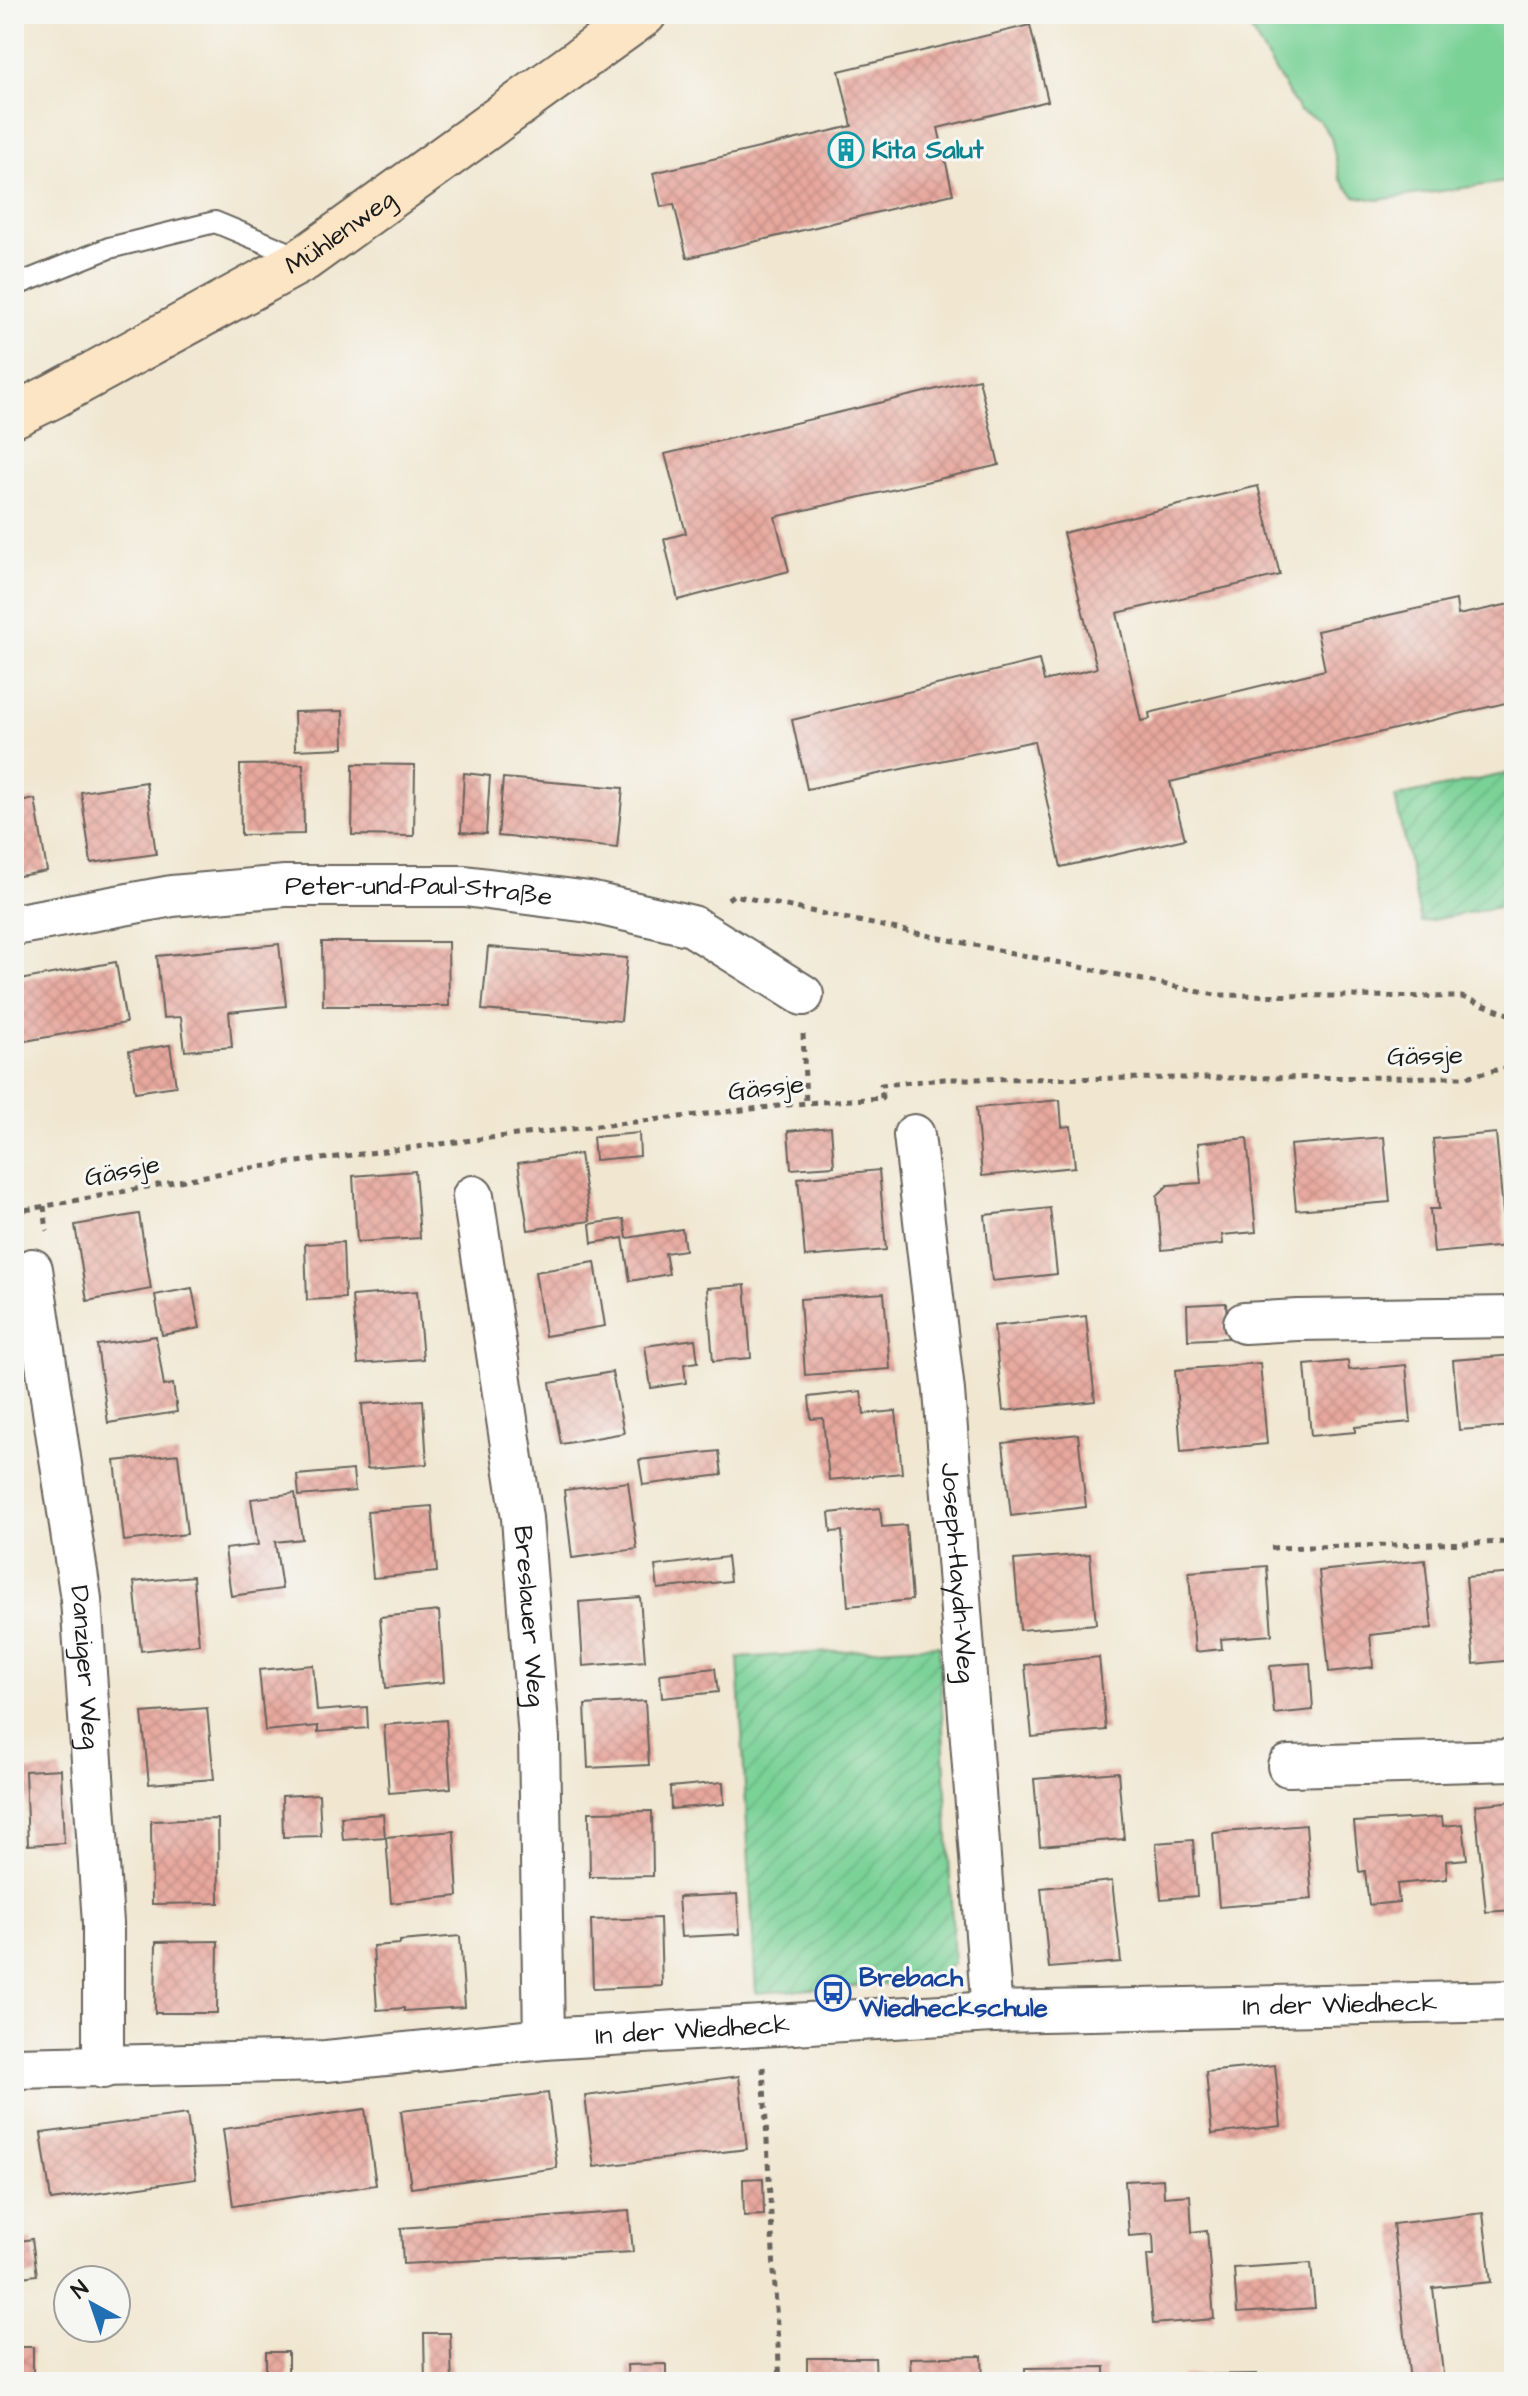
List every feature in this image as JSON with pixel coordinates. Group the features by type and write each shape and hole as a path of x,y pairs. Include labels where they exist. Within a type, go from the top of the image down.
{"street":[{"name":"Mühlenweg","path":"14,415 304,259 644,14"},
{"name":"Peter-und-Paul-Straße","path":"14,925 186,895 285,886 465,886 589,902 692,926 802,1009"},
{"name":"Joseph-Haydn-Weg","path":"914,1135 944,1391 992,2012"},
{"name":"Breslauer Weg","path":"473,1196 514,1457 525,1550 539,1738 544,2039"},
{"name":"Danziger Weg","path":"32,1269 81,1599 103,1923 103,2068"},
{"path":"1244,1323 1514,1317"},
{"path":"1288,1766 1514,1760"},
{"name":"In der Wiedheck","path":"14,2068 326,2061 544,2039 992,2012 1514,2001"}],"lane":[{"path":"14,286 109,248 215,222 304,259"}],"path":[{"path":"692,926 733,895 1215,995 1462,997 1514,1016"},
{"path":"802,1009 806,1103"},
{"name":"Gässje","path":"14,1212 243,1169 806,1103 882,1098 881,1085 944,1079 1466,1077 1514,1066"},
{"path":"1271,1548 1514,1542"},
{"path":"762,2025 780,2382"}],"green space":[{"path":"1241,14 1514,14 1514,181 1377,200 1355,196 1340,179 1331,137 1319,120 1299,111"},
{"path":"1514,772 1514,904 1421,922 1395,797"},
{"path":"939,1645 954,1963 933,1981 756,1993 738,1658"}],"building":[{"name":"Kita Salut","path":"1030,25 1048,101 938,128 953,194 687,258 674,204 661,207 653,173 852,126 839,71"},
{"path":"979,379 999,465 775,517 789,571 678,600 664,539 686,533 665,454"},
{"path":"1258,486 1280,575 1117,613 1141,721 1150,719 1149,713 1325,670 1317,631 1456,600 1458,615 1510,604 1514,620 1514,701 1170,782 1185,839 1061,867 1034,741 807,789 792,720 1039,660 1044,681 1097,668 1063,533"},
{"path":"343,711 344,748 295,750 294,712"},
{"path":"303,764 304,834 241,835 240,765"},
{"path":"353,764 415,765 414,836 352,835"},
{"path":"464,773 490,776 486,834 461,832"},
{"path":"503,778 623,788 617,848 498,836"},
{"path":"146,782 156,854 91,863 81,792"},
{"path":"35,799 47,871 14,877 14,803"},
{"path":"322,942 448,942 449,1006 323,1006"},
{"path":"279,944 286,1006 229,1012 232,1047 185,1051 181,1017 163,1018 157,956"},
{"path":"488,947 627,958 621,1021 482,1010"},
{"path":"116,962 126,1023 14,1043 14,981"},
{"path":"170,1045 176,1086 135,1092 129,1051"},
{"path":"1060,1100 1062,1127 1071,1126 1075,1167 982,1176 976,1108"},
{"path":"831,1127 834,1166 791,1169 788,1131"},
{"path":"639,1133 640,1156 595,1160 593,1137"},
{"path":"1496,1133 1506,1246 1434,1253 1430,1209 1439,1209 1433,1139"},
{"path":"1384,1137 1390,1202 1296,1210 1290,1145"},
{"path":"1247,1138 1256,1232 1222,1235 1223,1244 1162,1250 1157,1196 1168,1185 1201,1183 1198,1143"},
{"path":"580,1154 590,1221 528,1230 518,1163"},
{"path":"879,1170 886,1250 805,1257 798,1178"},
{"path":"415,1171 420,1238 357,1242 353,1176"},
{"path":"1050,1208 1057,1274 992,1281 985,1215"},
{"path":"139,1214 151,1289 87,1301 75,1225"},
{"path":"624,1219 627,1238 682,1229 685,1250 665,1253 669,1274 630,1281 623,1238 592,1243 590,1224"},
{"path":"343,1242 345,1298 307,1300 305,1244"},
{"path":"595,1262 605,1326 545,1336 535,1272"},
{"path":"745,1285 751,1358 713,1361 707,1288"},
{"path":"192,1288 200,1328 162,1335 155,1295"},
{"path":"417,1291 423,1359 358,1364 352,1296"},
{"path":"884,1293 890,1369 805,1375 800,1299"},
{"path":"1226,1303 1228,1338 1188,1340 1187,1305"},
{"path":"1086,1316 1095,1401 1003,1411 994,1326"},
{"path":"156,1336 164,1386 173,1384 177,1412 108,1423 97,1345"},
{"path":"695,1339 698,1362 684,1364 686,1383 651,1388 645,1346"},
{"path":"1514,1355 1514,1426 1459,1430 1453,1360"},
{"path":"1348,1361 1349,1370 1406,1365 1411,1422 1355,1427 1355,1432 1311,1436 1305,1365"},
{"path":"1260,1363 1267,1444 1181,1452 1175,1370"},
{"path":"612,1372 624,1433 561,1444 550,1383"},
{"path":"861,1391 864,1414 896,1411 902,1473 829,1480 823,1418 811,1419 809,1397"},
{"path":"423,1400 427,1464 367,1469 362,1404"},
{"path":"1078,1434 1086,1507 1011,1516 1003,1443"},
{"path":"719,1451 722,1475 643,1485 639,1460"},
{"path":"178,1454 187,1534 124,1541 115,1461"},
{"path":"353,1470 355,1491 299,1496 297,1475"},
{"path":"628,1482 637,1549 572,1558 564,1490"},
{"path":"295,1493 302,1539 275,1542 282,1589 231,1596 225,1549 258,1545 251,1499"},
{"path":"432,1506 437,1572 373,1578 367,1511"},
{"path":"880,1508 882,1527 906,1525 912,1600 848,1606 842,1531 831,1532 829,1513"},
{"path":"1090,1554 1096,1624 1020,1630 1014,1560"},
{"path":"727,1557 730,1581 658,1589 655,1566"},
{"path":"1425,1560 1432,1628 1370,1635 1373,1667 1329,1672 1319,1571"},
{"path":"1267,1566 1272,1635 1221,1639 1222,1649 1195,1652 1189,1572"},
{"path":"1514,1573 1514,1660 1474,1664 1466,1577"},
{"path":"193,1576 199,1644 141,1651 134,1582"},
{"path":"640,1597 645,1661 583,1666 579,1602"},
{"path":"439,1611 444,1682 386,1688 380,1617"},
{"path":"1099,1657 1106,1730 1032,1737 1025,1665"},
{"path":"1310,1663 1313,1710 1274,1714 1270,1666"},
{"path":"313,1665 317,1711 367,1707 368,1728 318,1732 318,1726 265,1731 259,1670"},
{"path":"715,1668 718,1692 662,1698 660,1674"},
{"path":"645,1701 649,1765 588,1768 585,1705"},
{"path":"207,1708 214,1779 149,1784 142,1713"},
{"path":"446,1720 451,1788 389,1793 384,1725"},
{"path":"61,1769 64,1843 28,1845 25,1771"},
{"path":"1118,1772 1124,1839 1040,1846 1034,1779"},
{"path":"723,1782 724,1804 671,1809 670,1787"},
{"path":"319,1794 321,1836 283,1837 282,1796"},
{"path":"1514,1801 1514,1910 1486,1912 1475,1805"},
{"path":"652,1811 653,1876 590,1877 589,1812"},
{"path":"383,1814 385,1837 343,1840 341,1817"},
{"path":"1442,1817 1443,1826 1463,1824 1467,1859 1446,1861 1447,1879 1397,1884 1399,1902 1369,1905 1365,1871 1359,1872 1354,1822"},
{"path":"218,1819 219,1903 152,1904 151,1821"},
{"path":"1306,1825 1312,1899 1219,1907 1213,1833"},
{"path":"454,1831 458,1896 391,1903 386,1837"},
{"path":"1193,1840 1197,1896 1161,1899 1156,1843"},
{"path":"1112,1881 1121,1962 1049,1968 1041,1888"},
{"path":"737,1894 740,1934 681,1937 678,1897"},
{"path":"660,1918 662,1986 593,1989 591,1920"},
{"path":"460,1936 465,2007 377,2010 373,1946"},
{"path":"218,1941 217,2013 155,2013 156,1942"},
{"path":"1275,2065 1281,2126 1212,2134 1206,2072"},
{"path":"739,2076 747,2149 594,2167 585,2096"},
{"path":"548,2093 557,2168 411,2188 401,2111"},
{"path":"365,2109 376,2185 233,2206 223,2129"},
{"path":"187,2114 196,2179 51,2200 41,2133"},
{"path":"763,2178 764,2215 744,2216 743,2179"},
{"path":"1163,2179 1164,2197 1190,2195 1192,2232 1207,2230 1214,2319 1153,2324 1147,2255 1154,2255 1153,2234 1129,2236 1125,2181"},
{"path":"629,2211 633,2252 403,2264 401,2228"},
{"path":"1483,2213 1491,2282 1433,2288 1444,2382 1410,2382 1393,2224"},
{"path":"32,2239 37,2275 14,2278 14,2242"},
{"path":"1311,2263 1315,2308 1237,2313 1234,2268"},
{"path":"424,2333 450,2333 452,2382 425,2382"},
{"path":"14,2347 33,2347 33,2382 14,2382"},
{"path":"266,2352 288,2352 288,2382 266,2382"},
{"path":"982,2356 983,2382 911,2382 910,2358"},
{"path":"807,2358 875,2358 876,2382 807,2382"},
{"path":"666,2364 666,2382 628,2382 627,2365"},
{"path":"1105,2367 1105,2382 1025,2382 1025,2368"},
{"path":"1257,2374 1257,2382 1182,2382 1182,2375"}],"place":[{"name":"Kita Salut","path":"846,150"},
{"name":"Brebach Wiedheckschule","path":"833,1993"}]}
